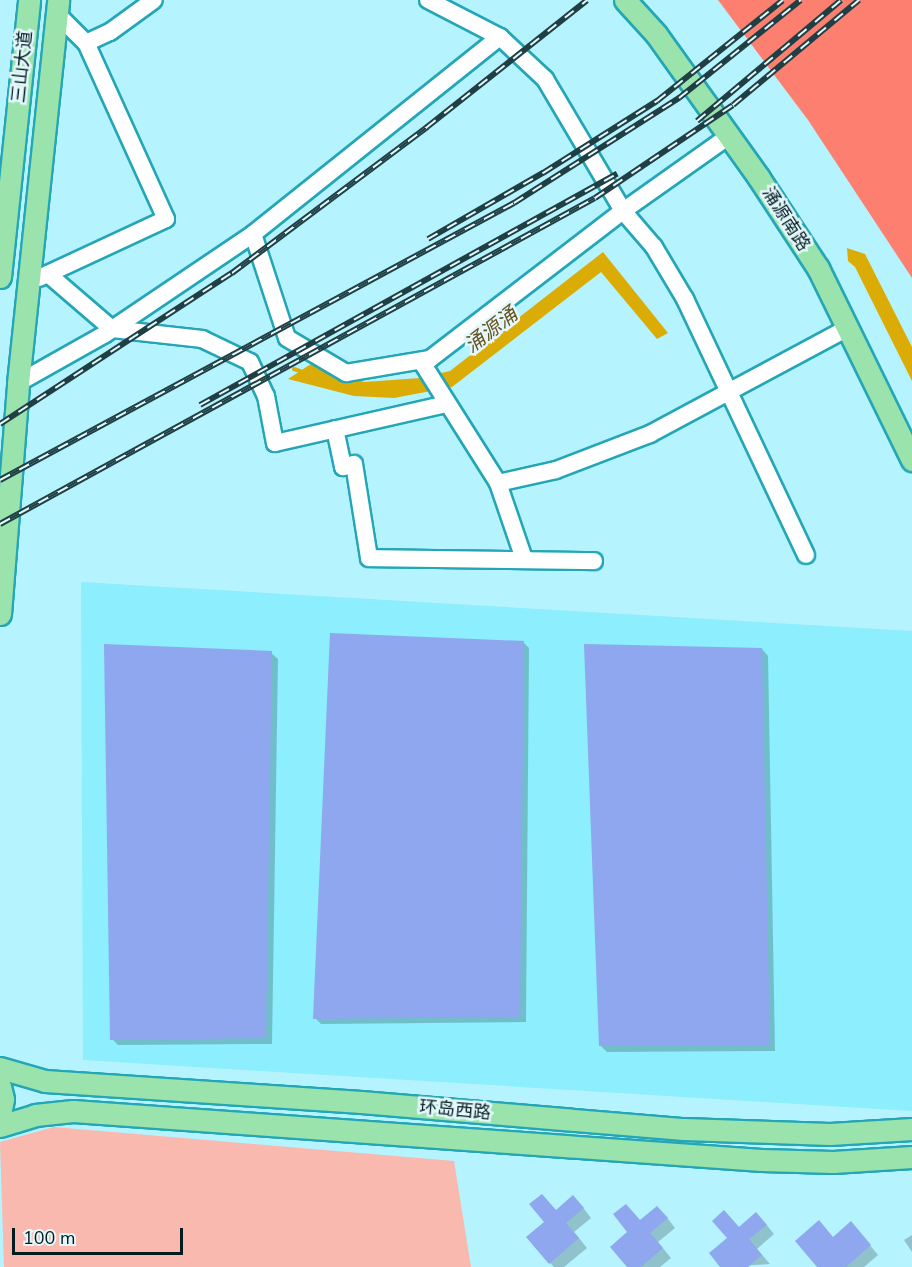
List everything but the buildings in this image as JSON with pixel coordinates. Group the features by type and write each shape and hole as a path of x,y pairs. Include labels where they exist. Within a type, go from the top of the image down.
{"main road":[{"name":"三山大道","path":"0,277 29,0"},
{"name":"涌源南路","path":"626,0 656,34 729,136 818,268 912,460"},
{"name":"涌源南路","path":"635,0 795,213 912,438"},
{"path":"0,614 18,383 39,278 47,104 57,7"},
{"path":"5,230 47,104"},
{"name":"环岛西路","path":"0,1068 33,1080 361,1102 684,1129 830,1134 912,1129"},
{"path":"0,1086 3,1099 0,1114"},
{"path":"104,1112 105,1086"},
{"name":"环岛西路","path":"0,1126 54,1112 104,1112 761,1160 833,1162 912,1157"}],"street":[{"path":"86,43 111,32 154,0"},
{"path":"428,0 500,38 545,79 623,211 654,247 685,299 806,555"},
{"path":"57,7 86,43 166,219 39,278 112,330 202,339 250,362 266,396 275,443 444,399"},
{"path":"18,383 112,330 253,234 500,38"},
{"path":"253,234 287,338 346,373 424,366 429,359 623,211 729,136"},
{"path":"498,483 556,470 650,434 848,328"},
{"path":"424,366 498,483 524,559"},
{"path":"335,429 343,467 354,465 369,558 594,561"}],"shaded area":[{"path":"718,0 912,0 912,278 808,120"},
{"path":"847,248 865,254 912,347 912,381 855,267 848,261"},
{"path":"603,252 668,333 657,339 601,272 452,387 394,398 354,396 288,379 311,364 364,382 420,378 450,371"},
{"path":"81,582 912,631 912,1111 83,1060"},
{"path":"54,1127 454,1161 471,1267 4,1267 0,1142"}],"waterway":[{"name":"涌源涌","path":"294,369 303,372"}],"railway":[{"path":"0,424 232,273 427,127 587,0"},
{"path":"428,239 543,173 657,101 783,0"},
{"path":"0,480 514,203 679,98 801,0"},
{"path":"697,121 841,0"},
{"path":"0,524 595,198 733,105 859,0"},
{"path":"200,405 617,174"}]}
